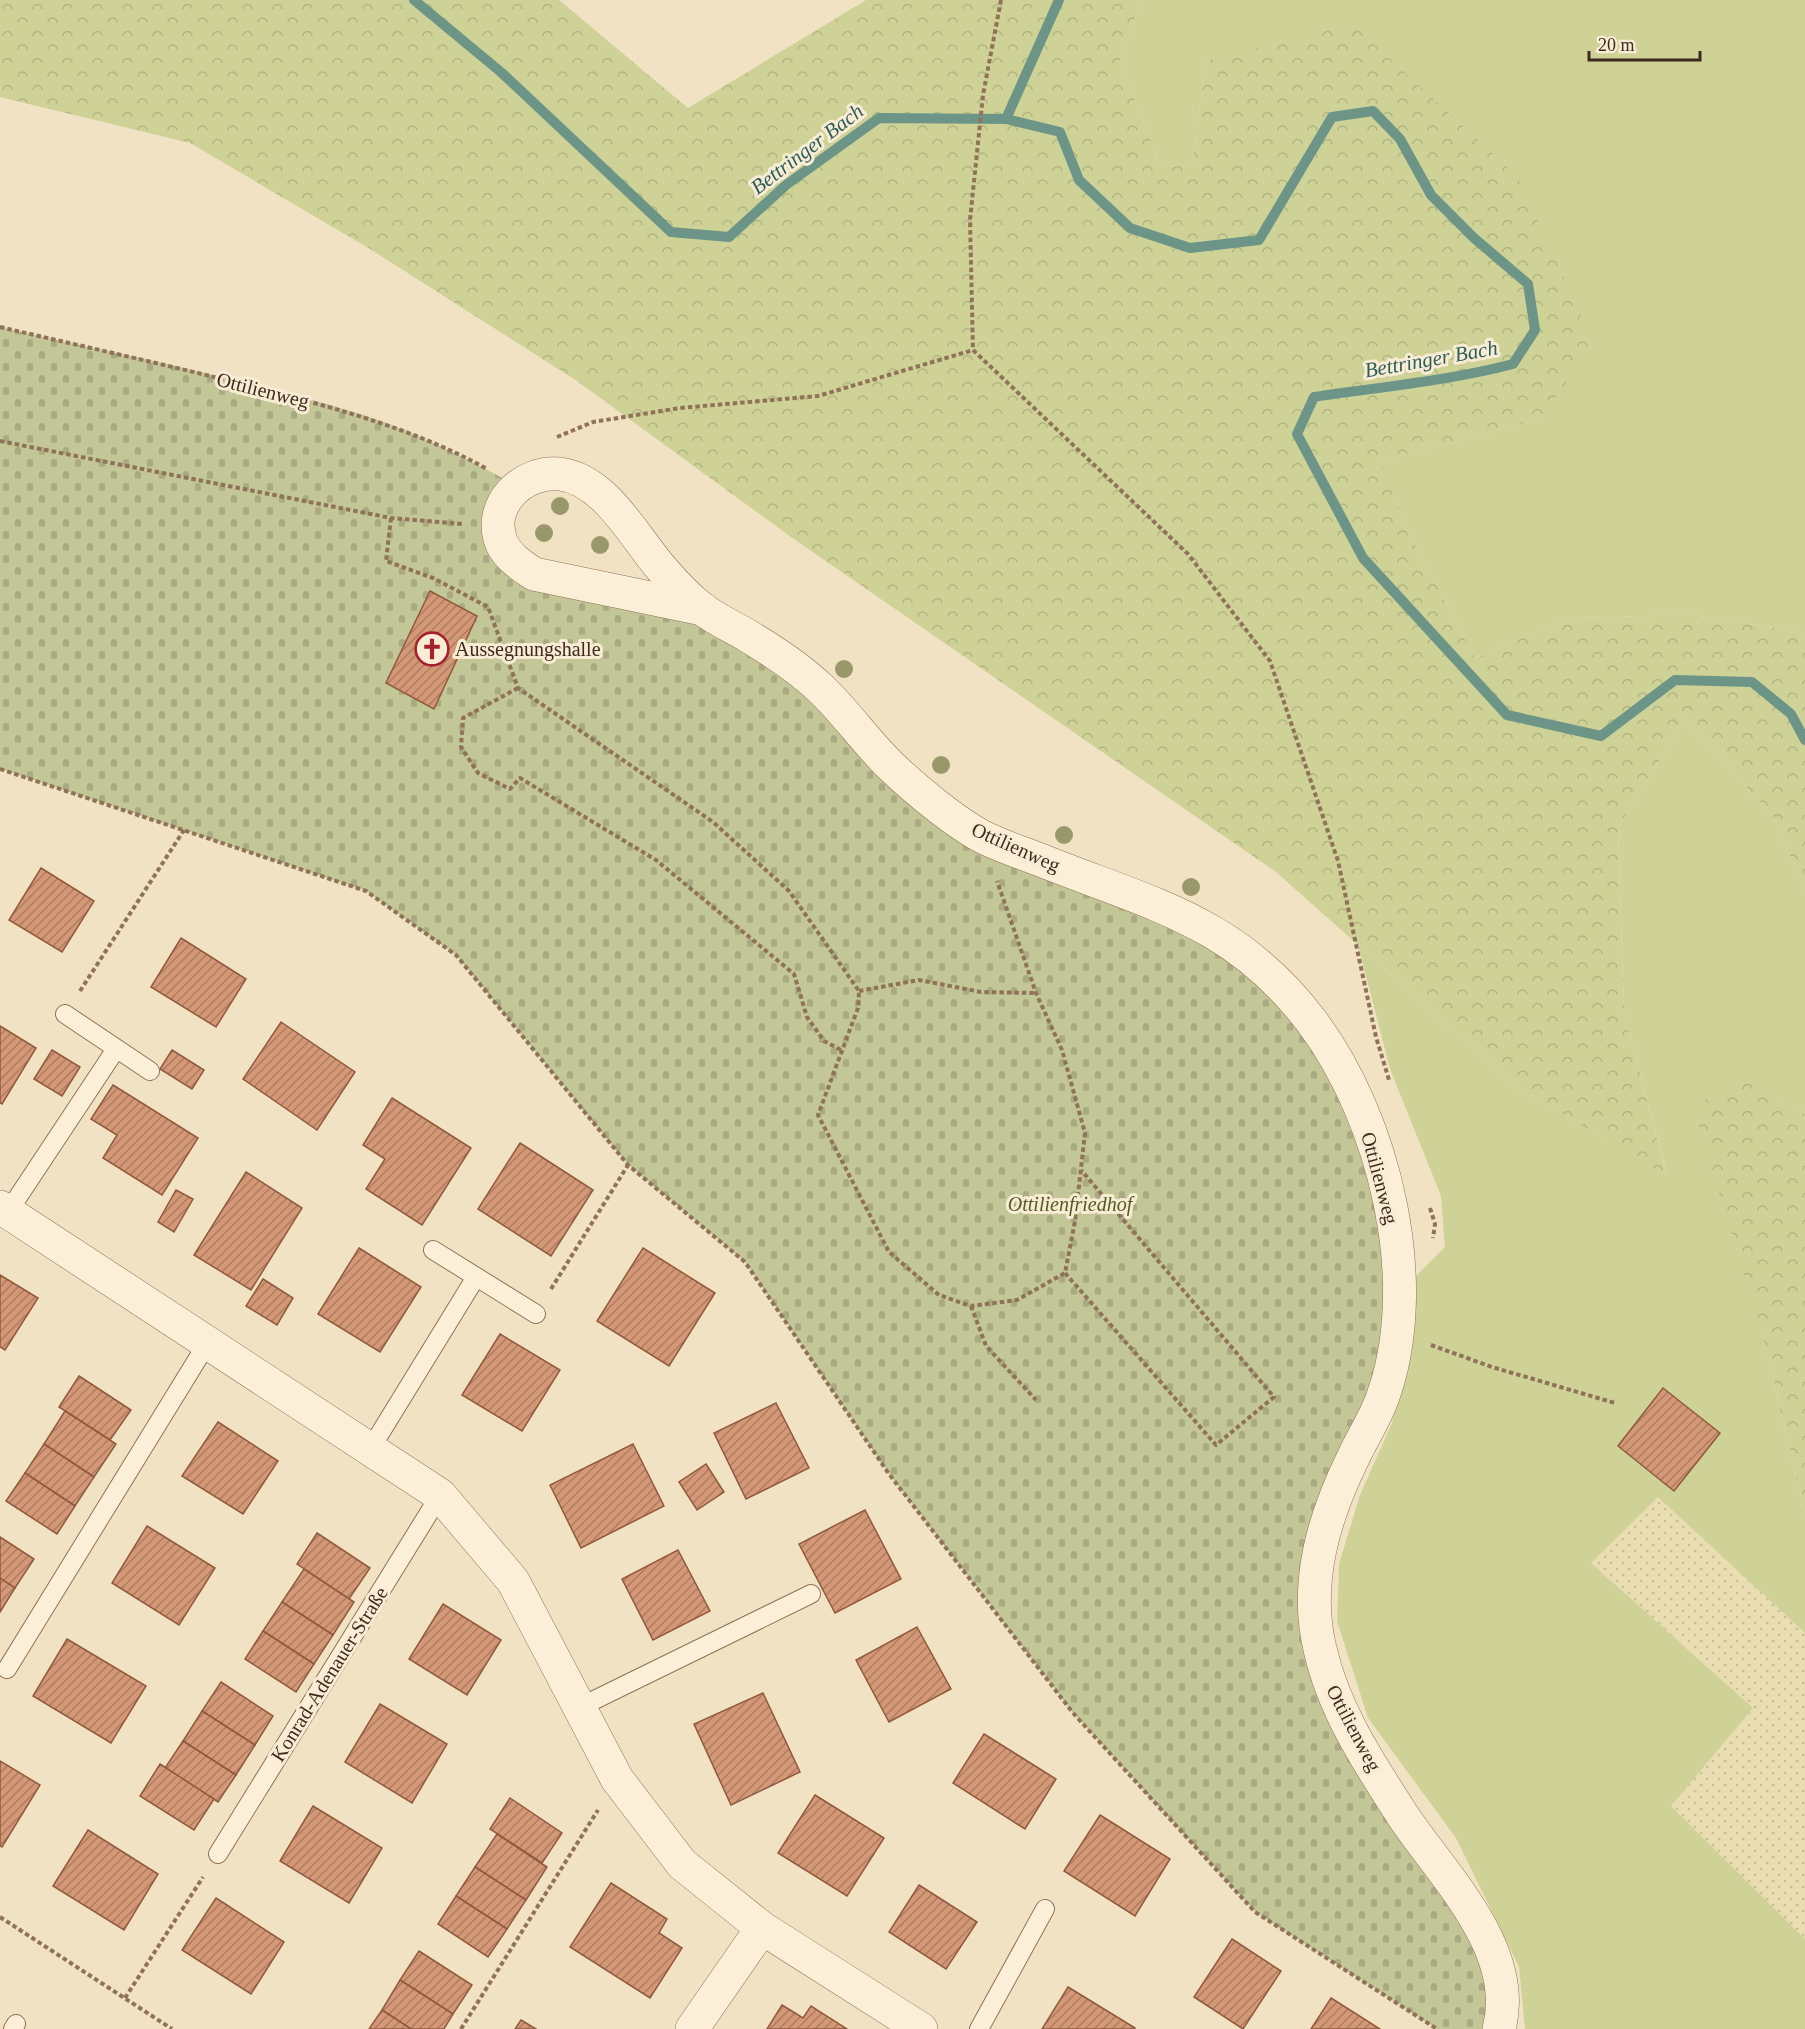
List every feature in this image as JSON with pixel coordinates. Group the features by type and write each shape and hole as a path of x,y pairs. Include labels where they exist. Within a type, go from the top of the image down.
{"street":[{"name":"Ottilienweg","path":"515,485 531,477 546,474 562,474 581,479 600,492 660,566 703,609 767,647 819,687 894,769 980,836 1192,919 1237,947 1273,975 1315,1026 1348,1081 1376,1148 1390,1206 1398,1261 1399,1333 1382,1399 1350,1464 1317,1555 1314,1599 1318,1642 1330,1689 1352,1734 1404,1817 1471,1910 1491,1950 1503,1985 1503,2015 1499,2029"},
{"path":"499,525 504,503 515,485"},
{"name":"Ottilienweg","path":"499,525 502,544 516,562 534,574 703,609"},
{"path":"4,1210 440,1495 513,1581 617,1779 682,1864 762,1928 921,2029"},
{"path":"692,2029 762,1928"}],"lane":[{"path":"64,1014 150,1071"},
{"path":"4,1210 116,1049"},
{"path":"433,1250 536,1314"},
{"path":"371,1448 476,1277"},
{"path":"8,1669 208,1342"},
{"name":"Konrad-Adenauer-Straße","path":"218,1854 440,1495"},
{"path":"578,1708 812,1594"},
{"path":"979,2029 1045,1909"}],"path":[{"path":"1001,0 983,95 970,220 973,350 1188,554 1270,661 1338,861 1376,1036 1390,1082"},
{"name":"Ottilienweg","path":"0,327 233,381 363,415 455,451 515,485"},
{"path":"547,441 593,422 680,408 818,396 973,350"},
{"path":"0,441 391,518 499,525"},
{"path":"391,518 386,561 434,578 488,608 518,688 713,822 789,891 859,991 858,1008 818,1115 889,1252 939,1295 971,1306 1017,1300 1065,1273 1075,1221 1084,1133 1062,1050 1036,993 980,836"},
{"path":"518,688 463,718 461,747 478,773 510,789 520,778 656,860 794,974 807,1017 824,1041 842,1050"},
{"path":"0,769 366,891 456,955 628,1165 745,1262 889,1474 1073,1713 1255,1912 1437,2029"},
{"path":"64,1014 184,830"},
{"path":"859,991 919,981 981,992 1036,993"},
{"path":"536,1314 628,1165"},
{"path":"1065,1273 1216,1445 1274,1397 1081,1170"},
{"path":"1398,1261 1419,1257 1429,1249 1434,1238 1435,1224 1428,1202"},
{"path":"971,1306 986,1346 1036,1400"},
{"path":"1399,1333 1492,1367 1615,1402"},
{"path":"461,2029 617,1779"},
{"path":"125,1998 218,1854"},
{"path":"0,1917 172,2029"}],"shaded area":[{"path":"1658,1496 1805,1633 1805,1939 1671,1806 1753,1708 1591,1563"}],"green space":[{"path":"0,0 559,0 688,108 866,0 1142,0 1120,60 1160,166 1192,165 1206,61 1352,24 1517,176 1595,345 1539,419 1381,461 1405,525 1475,658 1570,618 1692,615 1805,633 1805,892 1774,818 1686,718 1618,827 1624,1013 1667,1176 1520,1089 1276,872 791,537 577,381 370,249 190,143 0,97"},
{"path":"1142,0 1805,0 1805,633 1692,615 1570,618 1475,658 1405,525 1380,461 1539,419 1206,61 1192,165 1160,166 1120,60"},
{"name":"Ottilienfriedhof","path":"0,327 228,378 318,402 383,422 459,455 515,485 504,503 516,562 703,609 927,796 1273,975 1376,1148 1399,1333 1350,1464 1318,1643 1471,1910 1499,2029 1437,2029 1255,1912 1073,1713 889,1474 745,1262 628,1165 456,955 366,891 0,769"},
{"path":"1686,718 1774,818 1805,892 1805,1114 1747,1074 1762,1333 1805,1514 1805,1633 1658,1497 1591,1563 1753,1708 1671,1806 1805,1939 1805,2029 1525,2029 1519,1967 1456,1838 1368,1718 1337,1621 1339,1564 1360,1495 1392,1423 1415,1322 1414,1278 1445,1247 1441,1196 1390,1069 1358,945 1520,1089 1667,1175 1624,1013 1618,827"},
{"path":"1747,1073 1805,1114 1805,1514 1762,1333 1693,1107"}],"building":[{"name":"Aussegnungshalle","path":"430,591 477,616 434,709 386,683"},
{"path":"41,868 94,901 62,952 9,920"},
{"path":"181,938 246,979 216,1027 151,987"},
{"path":"281,1022 355,1072 317,1130 243,1079"},
{"path":"0,1026 36,1048 2,1104 0,1103"},
{"path":"52,1050 80,1067 62,1096 34,1079"},
{"path":"172,1050 204,1070 192,1089 160,1069"},
{"path":"113,1085 198,1138 162,1195 103,1158 117,1135 91,1119"},
{"path":"392,1098 471,1148 422,1225 366,1189 385,1159 363,1145"},
{"path":"520,1143 593,1190 551,1256 478,1209"},
{"path":"246,1172 302,1208 251,1290 194,1255"},
{"path":"176,1190 193,1199 174,1232 158,1222"},
{"path":"359,1248 421,1287 380,1352 318,1314"},
{"path":"643,1248 715,1293 669,1366 597,1321"},
{"path":"0,1275 38,1298 5,1350 0,1347"},
{"path":"263,1279 293,1298 277,1325 246,1306"},
{"path":"500,1334 560,1370 522,1431 462,1395"},
{"path":"79,1376 131,1410 110,1440 59,1407"},
{"path":"1663,1388 1720,1433 1674,1491 1618,1446"},
{"path":"776,1403 809,1468 746,1499 714,1433"},
{"path":"65,1411 116,1444 94,1477 44,1444"},
{"path":"218,1422 278,1461 243,1514 182,1476"},
{"path":"44,1444 94,1477 75,1506 25,1473"},
{"path":"633,1444 664,1506 581,1548 550,1485"},
{"path":"706,1464 724,1492 697,1510 679,1482"},
{"path":"25,1473 75,1506 57,1534 6,1501"},
{"path":"865,1510 901,1579 835,1613 799,1544"},
{"path":"147,1526 215,1568 179,1625 112,1583"},
{"path":"317,1533 370,1568 349,1599 297,1564"},
{"path":"0,1537 34,1559 15,1588 0,1578"},
{"path":"678,1550 710,1611 653,1640 622,1579"},
{"path":"304,1569 354,1602 333,1635 282,1602"},
{"path":"0,1578 15,1588 0,1612"},
{"path":"282,1602 333,1635 314,1664 263,1631"},
{"path":"443,1604 501,1640 467,1695 409,1659"},
{"path":"917,1627 951,1689 889,1722 856,1660"},
{"path":"263,1631 314,1664 296,1692 245,1659"},
{"path":"67,1639 146,1686 111,1743 33,1696"},
{"path":"221,1682 273,1716 255,1745 202,1711"},
{"path":"763,1693 800,1772 731,1805 694,1724"},
{"path":"380,1704 447,1744 412,1803 345,1762"},
{"path":"202,1711 255,1745 236,1775 183,1741"},
{"path":"984,1734 1056,1779 1025,1829 953,1783"},
{"path":"183,1741 236,1775 218,1802 165,1768"},
{"path":"0,1761 40,1785 2,1847 0,1846"},
{"path":"160,1764 214,1799 194,1830 140,1796"},
{"path":"815,1795 884,1838 847,1896 778,1853"},
{"path":"510,1798 562,1833 542,1863 490,1829"},
{"path":"313,1806 382,1848 349,1903 280,1861"},
{"path":"1100,1815 1170,1859 1135,1916 1064,1871"},
{"path":"88,1830 158,1874 124,1930 53,1886"},
{"path":"497,1834 547,1867 526,1900 475,1867"},
{"path":"475,1867 526,1900 507,1929 456,1896"},
{"path":"611,1883 667,1919 659,1933 682,1948 650,1998 570,1947"},
{"path":"919,1885 977,1922 946,1969 889,1932"},
{"path":"456,1896 507,1929 488,1957 438,1924"},
{"path":"216,1898 284,1942 251,1994 182,1950"},
{"path":"1232,1939 1281,1971 1243,2029 1194,1997"},
{"path":"419,1951 472,1985 453,2014 400,1980"},
{"path":"400,1980 453,2014 444,2029 411,2029 382,2010"},
{"path":"1068,1987 1135,2028 1042,2029"},
{"path":"1331,1998 1380,2029 1311,2029"},
{"path":"782,2005 803,2018 811,2006 847,2029 767,2029"},
{"path":"382,2010 411,2029 369,2029"},
{"path":"521,2020 536,2029 515,2029"}],"waterway":[{"name":"Bettringer Bach","path":"414,0 502,73 671,232 729,237 786,185 879,118 1006,119 1060,132 1079,180 1130,228 1190,248 1259,240 1332,117 1373,111 1400,139 1431,195 1474,238 1528,284 1535,330 1513,364 1439,379 1314,397 1297,434 1363,558 1507,715 1601,736 1675,680 1752,682 1791,714 1805,740"},
{"path":"1006,119 1059,0"}],"place":[{"name":"Aussegnungshalle","path":"432,649"}]}
